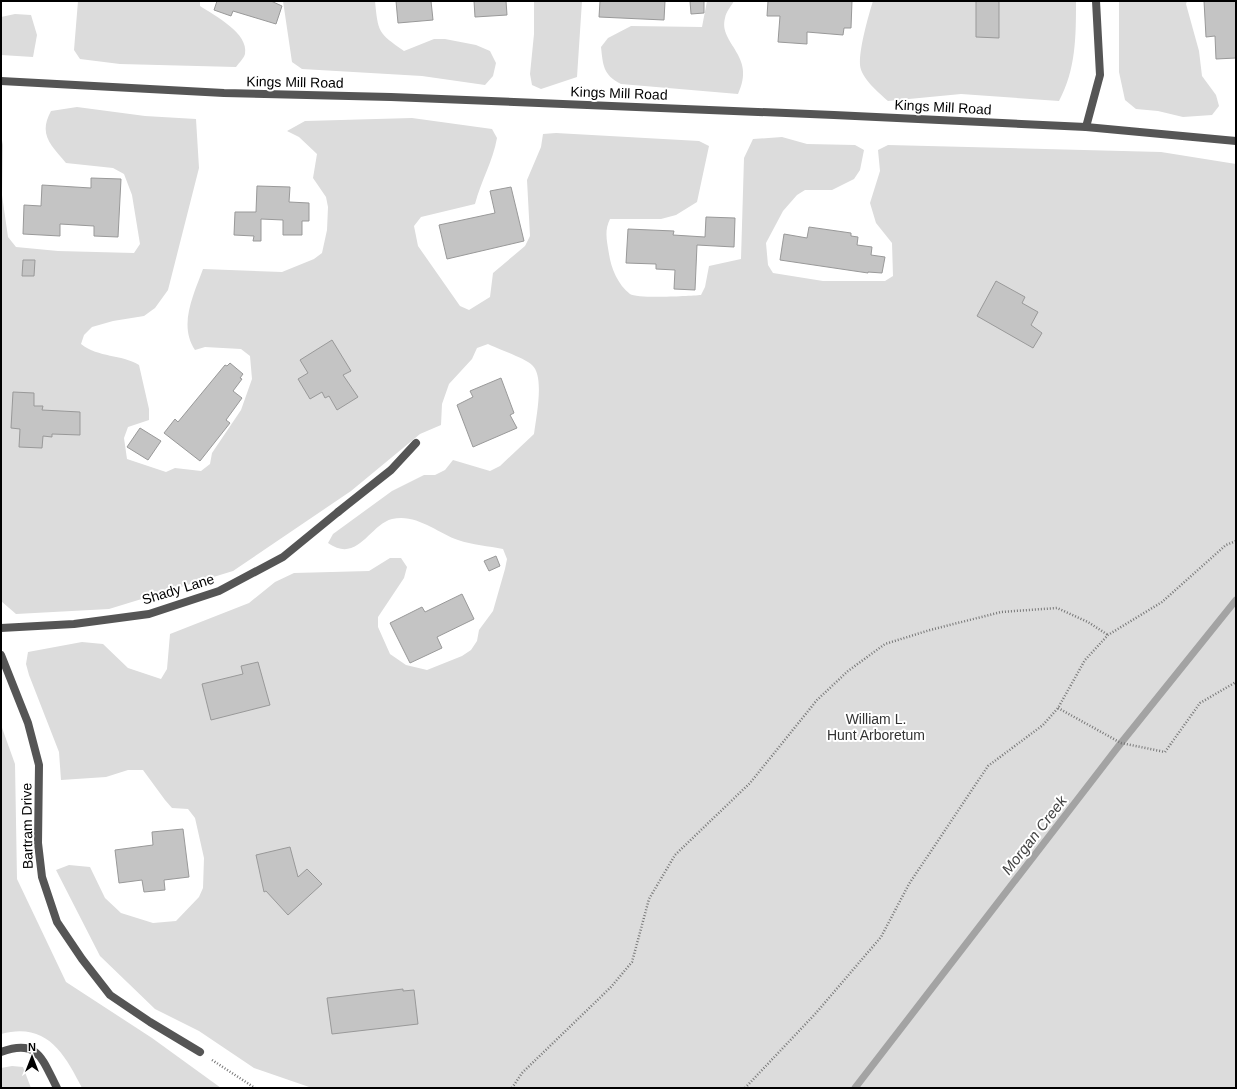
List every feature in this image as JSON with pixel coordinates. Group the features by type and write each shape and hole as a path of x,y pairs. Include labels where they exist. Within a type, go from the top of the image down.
{"street":[{"path":"1086,127 1100,75 1096,1"},
{"name":"Kings Mill Road","path":"1,81 224,93 439,99 834,114 1086,127 1236,141"},
{"name":"Shady Lane","path":"1,628 74,624 148,614 219,591 283,557 391,470 416,443"},
{"name":"Bartram Drive","path":"1,655 28,723 39,765 38,843 42,877 57,922 82,959 110,995 150,1022 200,1052"},
{"path":"1,1052 25,1046 32,1049 39,1056 57,1088"}],"path":[{"path":"745,1088 816,1013 881,937 909,884 988,766 1043,725 1058,708 1085,660 1108,636 1162,602 1226,545 1236,542"},
{"path":"512,1088 522,1073 611,987 632,962 649,899 675,854 750,783 818,700 848,671 886,644 930,630 1001,612 1057,608 1088,622 1108,636"},
{"path":"1058,708 1121,743 1165,752 1200,703 1236,682"},
{"path":"200,1052 255,1088"}],"green space":[{"path":"78,1 200,1 200,6 230,26 242,39 245,46 245,54 243,59 236,67 120,64 80,59 74,50"},
{"path":"283,1 375,1 377,19 381,31 389,40 404,51 434,39 445,39 476,45 490,51 496,63 493,76 485,85 422,76 302,69 292,62"},
{"path":"534,1 582,1 577,77 541,89 532,85 530,74 534,34"},
{"path":"707,1 734,1 727,11 724,27 743,69 743,81 738,94 621,84 615,81 607,73 603,64 601,47 608,38 631,26 702,27"},
{"path":"873,1 1076,1 1074,52 1065,89 1059,101 961,94 888,101 875,90 867,80 861,70 860,65 862,42"},
{"path":"1119,1 1187,1 1186,4 1199,51 1202,76 1216,95 1219,106 1212,115 1183,117 1158,111 1136,109 1125,100 1119,72"},
{"path":"15,14 31,15 37,35 33,57 1,55 1,17"},
{"name":"William L. Hunt Arboretum","path":"77,107 145,116 196,119 199,168 168,290 155,308 144,316 113,321 92,327 84,335 81,344 95,352 125,359 139,365 149,409 149,420 128,427 124,438 127,459 166,472 175,468 201,471 210,464 212,453 241,410 252,379 250,356 241,349 205,347 195,350 190,340 188,330 189,310 203,269 282,272 314,259 322,253 327,230 328,207 326,197 313,178 317,154 299,137 287,131 305,121 412,118 492,129 497,138 490,163 475,204 421,217 414,226 418,246 460,306 469,310 490,297 493,273 525,246 530,236 527,180 541,147 543,134 556,133 699,141 709,146 697,202 676,215 661,219 610,219 608,223 606,236 613,270 622,286 630,294 635,296 664,297 701,295 705,287 709,266 741,259 744,158 753,139 782,137 807,144 855,145 864,150 860,170 854,179 832,190 805,190 797,195 783,211 766,243 768,265 773,273 823,281 885,281 893,276 892,243 876,223 870,203 880,171 878,150 888,145 1161,152 1236,164 1236,1088 312,1088 254,1068 199,1031 155,1009 100,956 56,870 69,865 90,867 105,898 121,913 153,923 176,921 199,897 203,888 204,858 195,818 188,809 172,808 143,770 128,770 106,777 61,780 59,752 29,675 26,664 28,652 82,642 103,644 128,668 161,679 167,669 170,634 249,603 275,582 294,573 369,571 390,558 401,558 407,567 404,578 378,617 378,627 390,654 406,665 427,670 462,656 471,650 477,641 479,630 493,611 507,559 503,549 463,542 418,521 401,518 392,519 384,523 363,541 347,549 338,548 328,543 333,534 392,491 424,475 435,475 445,470 453,460 490,471 500,466 534,434 538,408 539,387 536,370 529,362 488,344 477,348 472,359 449,384 442,404 441,425 420,434 351,491 233,571 109,609 16,614 1,601 1,135 3,145 2,195 8,237 16,247 58,251 134,253 140,244 132,195 124,174 113,168 66,163 48,139 46,127 47,119 51,111"},
{"path":"1,725 15,764 17,879 66,982 152,1038 221,1088 82,1088 61,1052 52,1043 31,1032 17,1031 1,1034"},
{"path":"12,1066 23,1067 31,1088 1,1088 1,1068"}],"building":[{"path":"217,1 271,1 282,6 276,24 233,11 231,16 214,10"},
{"path":"396,1 431,1 433,20 398,23"},
{"path":"474,1 506,1 507,15 475,17"},
{"path":"600,1 665,1 664,20 599,17"},
{"path":"690,1 704,1 704,13 691,14"},
{"path":"768,1 852,1 851,28 844,28 843,35 807,32 807,44 778,42 780,16 767,16"},
{"path":"976,1 999,1 999,38 976,37"},
{"path":"1204,1 1236,1 1236,58 1216,59 1215,36 1206,37"},
{"path":"91,178 121,179 118,237 94,236 94,226 60,224 60,236 23,234 24,205 41,206 42,185 91,188"},
{"path":"257,186 290,187 289,202 309,203 309,221 302,221 302,235 283,235 283,220 261,219 261,241 253,241 254,236 234,235 235,212 256,212"},
{"path":"511,187 524,241 447,259 439,225 495,213 490,191"},
{"path":"706,217 735,218 734,247 697,245 695,290 674,289 675,270 656,269 656,264 626,263 628,229 674,231 673,235 705,237"},
{"path":"809,227 851,233 851,236 858,237 857,245 872,247 871,255 885,257 882,273 868,273 780,260 784,234 807,238"},
{"path":"23,260 35,260 34,276 22,276"},
{"path":"996,281 1025,297 1022,303 1038,312 1031,325 1042,333 1033,348 977,316"},
{"path":"332,340 351,371 343,375 358,397 337,410 329,396 325,398 322,392 310,399 298,379 308,373 300,360"},
{"path":"230,363 243,374 240,378 242,379 233,391 242,398 226,420 230,423 200,461 164,433 175,419 178,422 225,365 227,366"},
{"path":"501,378 514,413 510,415 517,428 473,447 457,405 473,397 470,391"},
{"path":"13,392 34,393 34,406 43,406 42,410 80,412 80,435 52,434 52,437 43,436 42,448 19,447 20,429 11,428"},
{"path":"140,428 161,441 148,460 127,447"},
{"path":"496,556 500,566 489,571 484,561"},
{"path":"462,594 474,619 437,637 442,648 410,663 390,623 422,607 425,612"},
{"path":"258,662 270,705 211,720 202,684 243,674 241,666"},
{"path":"183,829 189,877 164,880 165,890 144,892 142,880 119,883 115,850 153,845 152,832"},
{"path":"290,847 298,877 307,869 322,884 288,915 266,891 264,892 256,855"},
{"path":"403,989 403,991 414,990 418,1024 332,1034 327,998"}],"waterway":[{"name":"Morgan Creek","path":"855,1088 1121,743 1236,600"}]}
